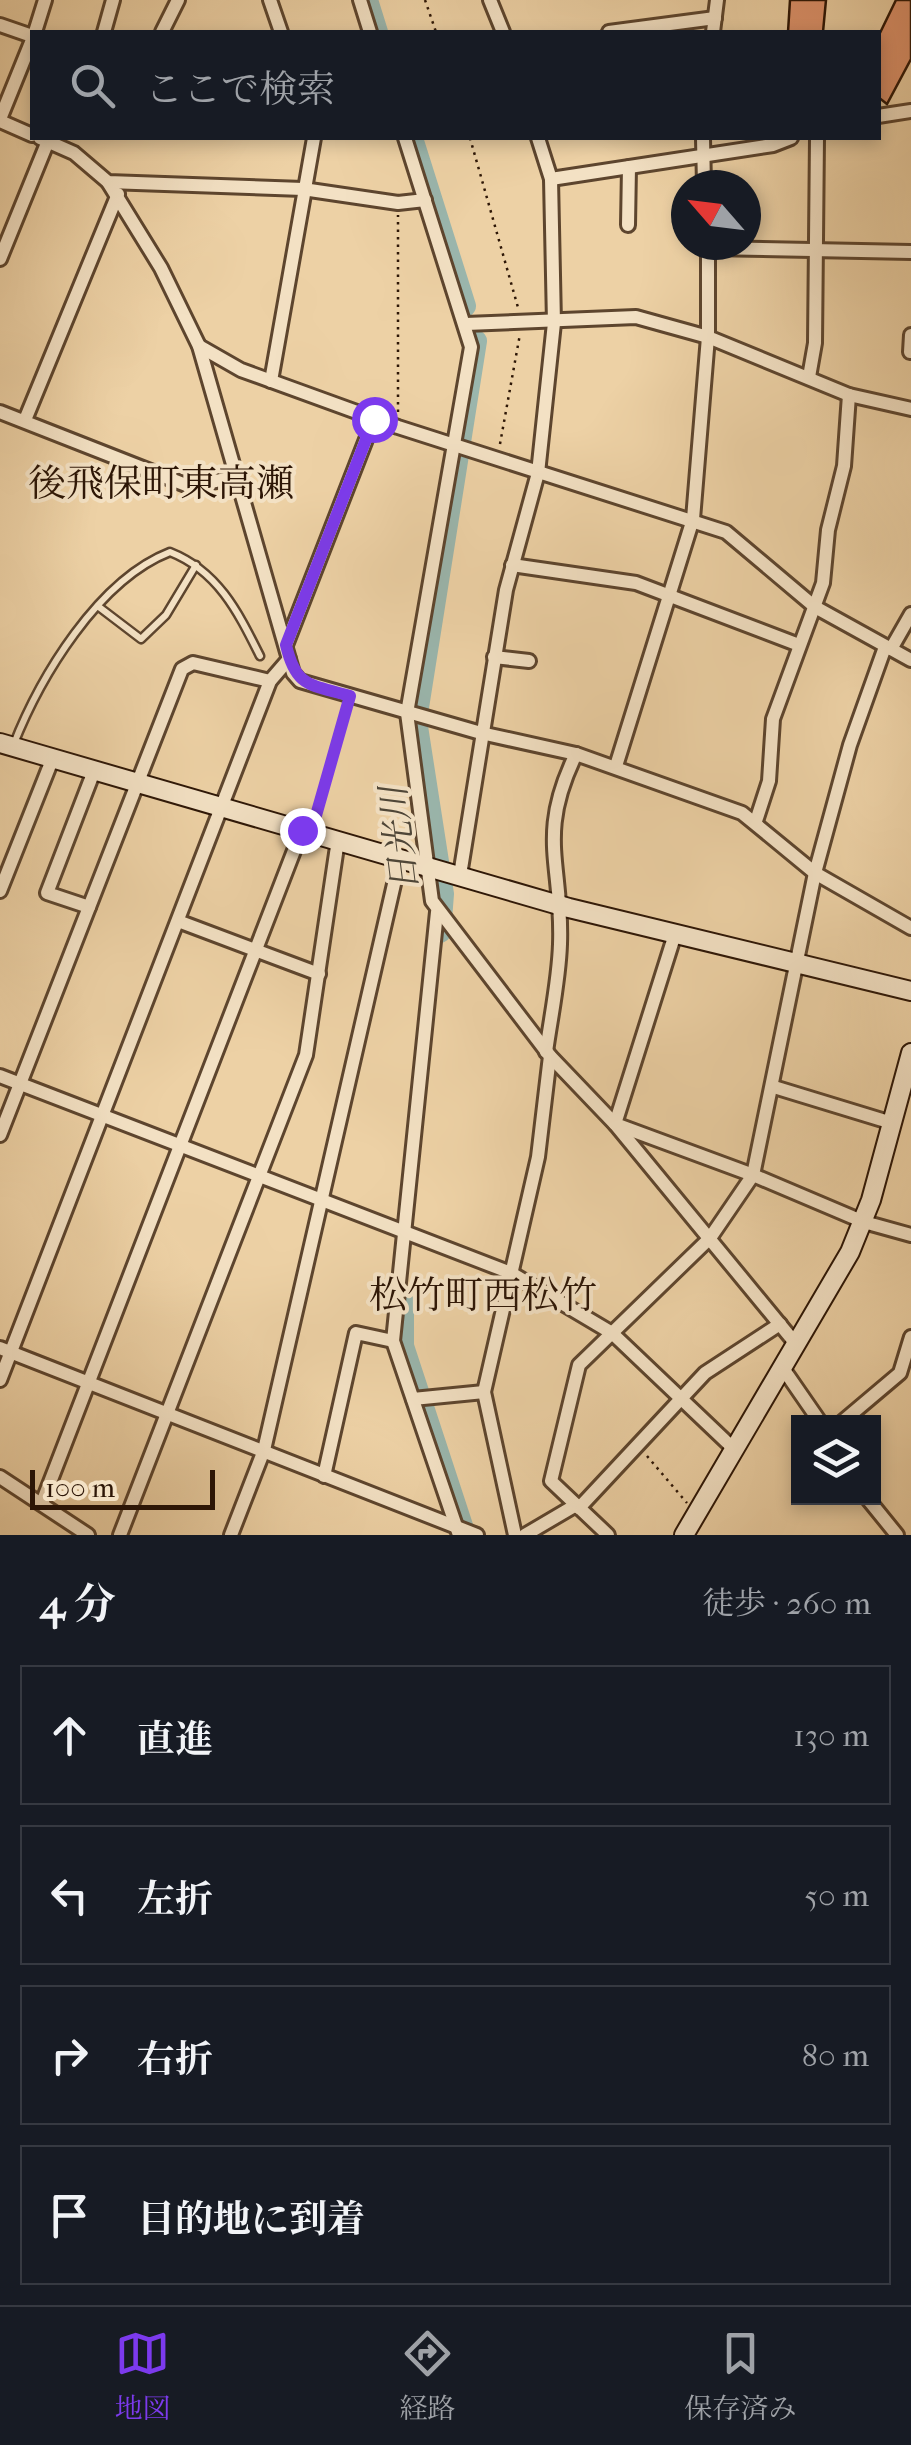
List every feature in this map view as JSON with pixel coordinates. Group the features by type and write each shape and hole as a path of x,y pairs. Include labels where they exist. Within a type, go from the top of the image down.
{"street":[{"path":"35,30 46,0"},
{"path":"105,30 113,0"},
{"path":"163,30 178,0"},
{"path":"270,0 280,30"},
{"path":"360,0 369,30"},
{"path":"490,0 501,30"},
{"path":"644,30 714,26 717,0"},
{"path":"0,25 30,35"},
{"path":"30,62 0,120 30,133"},
{"path":"881,116 911,111"},
{"path":"1,253 44,140"},
{"path":"46,140 74,153 118,194 200,346 287,652 300,681 616,766 756,821 815,873 911,928"},
{"path":"271,380 314,140"},
{"path":"406,140 469,323 470,353 459,448 413,714 436,868 428,890 440,915 548,1054 614,1124 796,1344"},
{"path":"460,875 494,657 512,565 538,473 554,324 551,180 539,140"},
{"path":"703,140 703,170"},
{"path":"551,180 773,146 786,140"},
{"path":"808,376 816,343 817,140"},
{"path":"628,167 628,225"},
{"path":"108,182 303,189 398,204 425,200"},
{"path":"26,420 118,194"},
{"path":"761,248 911,252"},
{"path":"616,766 693,519 708,337 708,260"},
{"path":"469,323 554,324 636,318 708,337 848,395 911,409"},
{"path":"910,352 911,335"},
{"path":"200,346 271,380 398,428 726,532 815,607 911,660"},
{"path":"756,821 770,782 773,719 815,607 844,466 848,395"},
{"path":"0,412 190,487 237,476"},
{"path":"0,1380 5,1350 102,1116 270,681 287,652 374,419"},
{"path":"512,565 636,582 799,645"},
{"path":"608,1535 551,1481 579,1365 710,1238 754,1175 815,873 850,745 888,648 911,614"},
{"path":"494,657 528,661"},
{"path":"0,1135 136,784 187,664 270,681"},
{"path":"6,745 558,905 911,991"},
{"path":"516,1535 484,1392 538,1157 560,944 551,854 553,822 558,794 576,754"},
{"path":"0,890 52,760"},
{"path":"89,907 47,893 94,772"},
{"path":"42,1504 256,950 306,831"},
{"path":"120,1535 306,1055 338,840"},
{"path":"231,1535 264,1450 400,858"},
{"path":"440,915 394,1342 418,1398 464,1531"},
{"path":"178,921 319,974"},
{"path":"614,1124 675,934"},
{"path":"684,1535 864,1222 911,1053"},
{"path":"0,1076 511,1273 612,1333 734,1449"},
{"path":"774,1087 892,1123"},
{"path":"614,1124 754,1175 864,1222 911,1235"},
{"path":"526,1535 577,1506 713,1367 780,1324"},
{"path":"324,1476 356,1333 394,1342"},
{"path":"850,1415 900,1373 911,1337"},
{"path":"5,1350 464,1531"},
{"path":"782,1367 815,1415"},
{"path":"418,1398 484,1392"},
{"path":"0,1477 88,1535"},
{"path":"874,1505 899,1535 911,1526"}],"lane":[{"path":"6,745 80,626 148,561 170,552 196,565 232,600 260,656"},
{"path":"99,607 142,639 166,615 196,565"}],"path":[{"path":"426,0 435,30"},
{"path":"471,140 522,322 497,460"},
{"path":"398,204 398,428"},
{"path":"306,831 350,696"},
{"path":"636,1444 696,1514"}],"building":[{"path":"790,0 826,0 823,30 788,30"},
{"path":"896,0 911,0 911,59 887,104 881,99 881,31"}],"waterway":[{"name":"日光川","path":"367,0 376,30"},
{"name":"日光川","path":"413,140 465,306"},
{"name":"日光川","path":"440,932 443,894 416,720 476,341"},
{"name":"日光川","path":"403,1302 403,1346 465,1535"}],"district":[{"name":"後飛保町東高瀬","path":"161,483"},
{"name":"松竹町西松竹","path":"483,1295"}],"route":[{"path":"302,830 311,833 350,696 300,681 292,674 286,645 374,419"}]}
